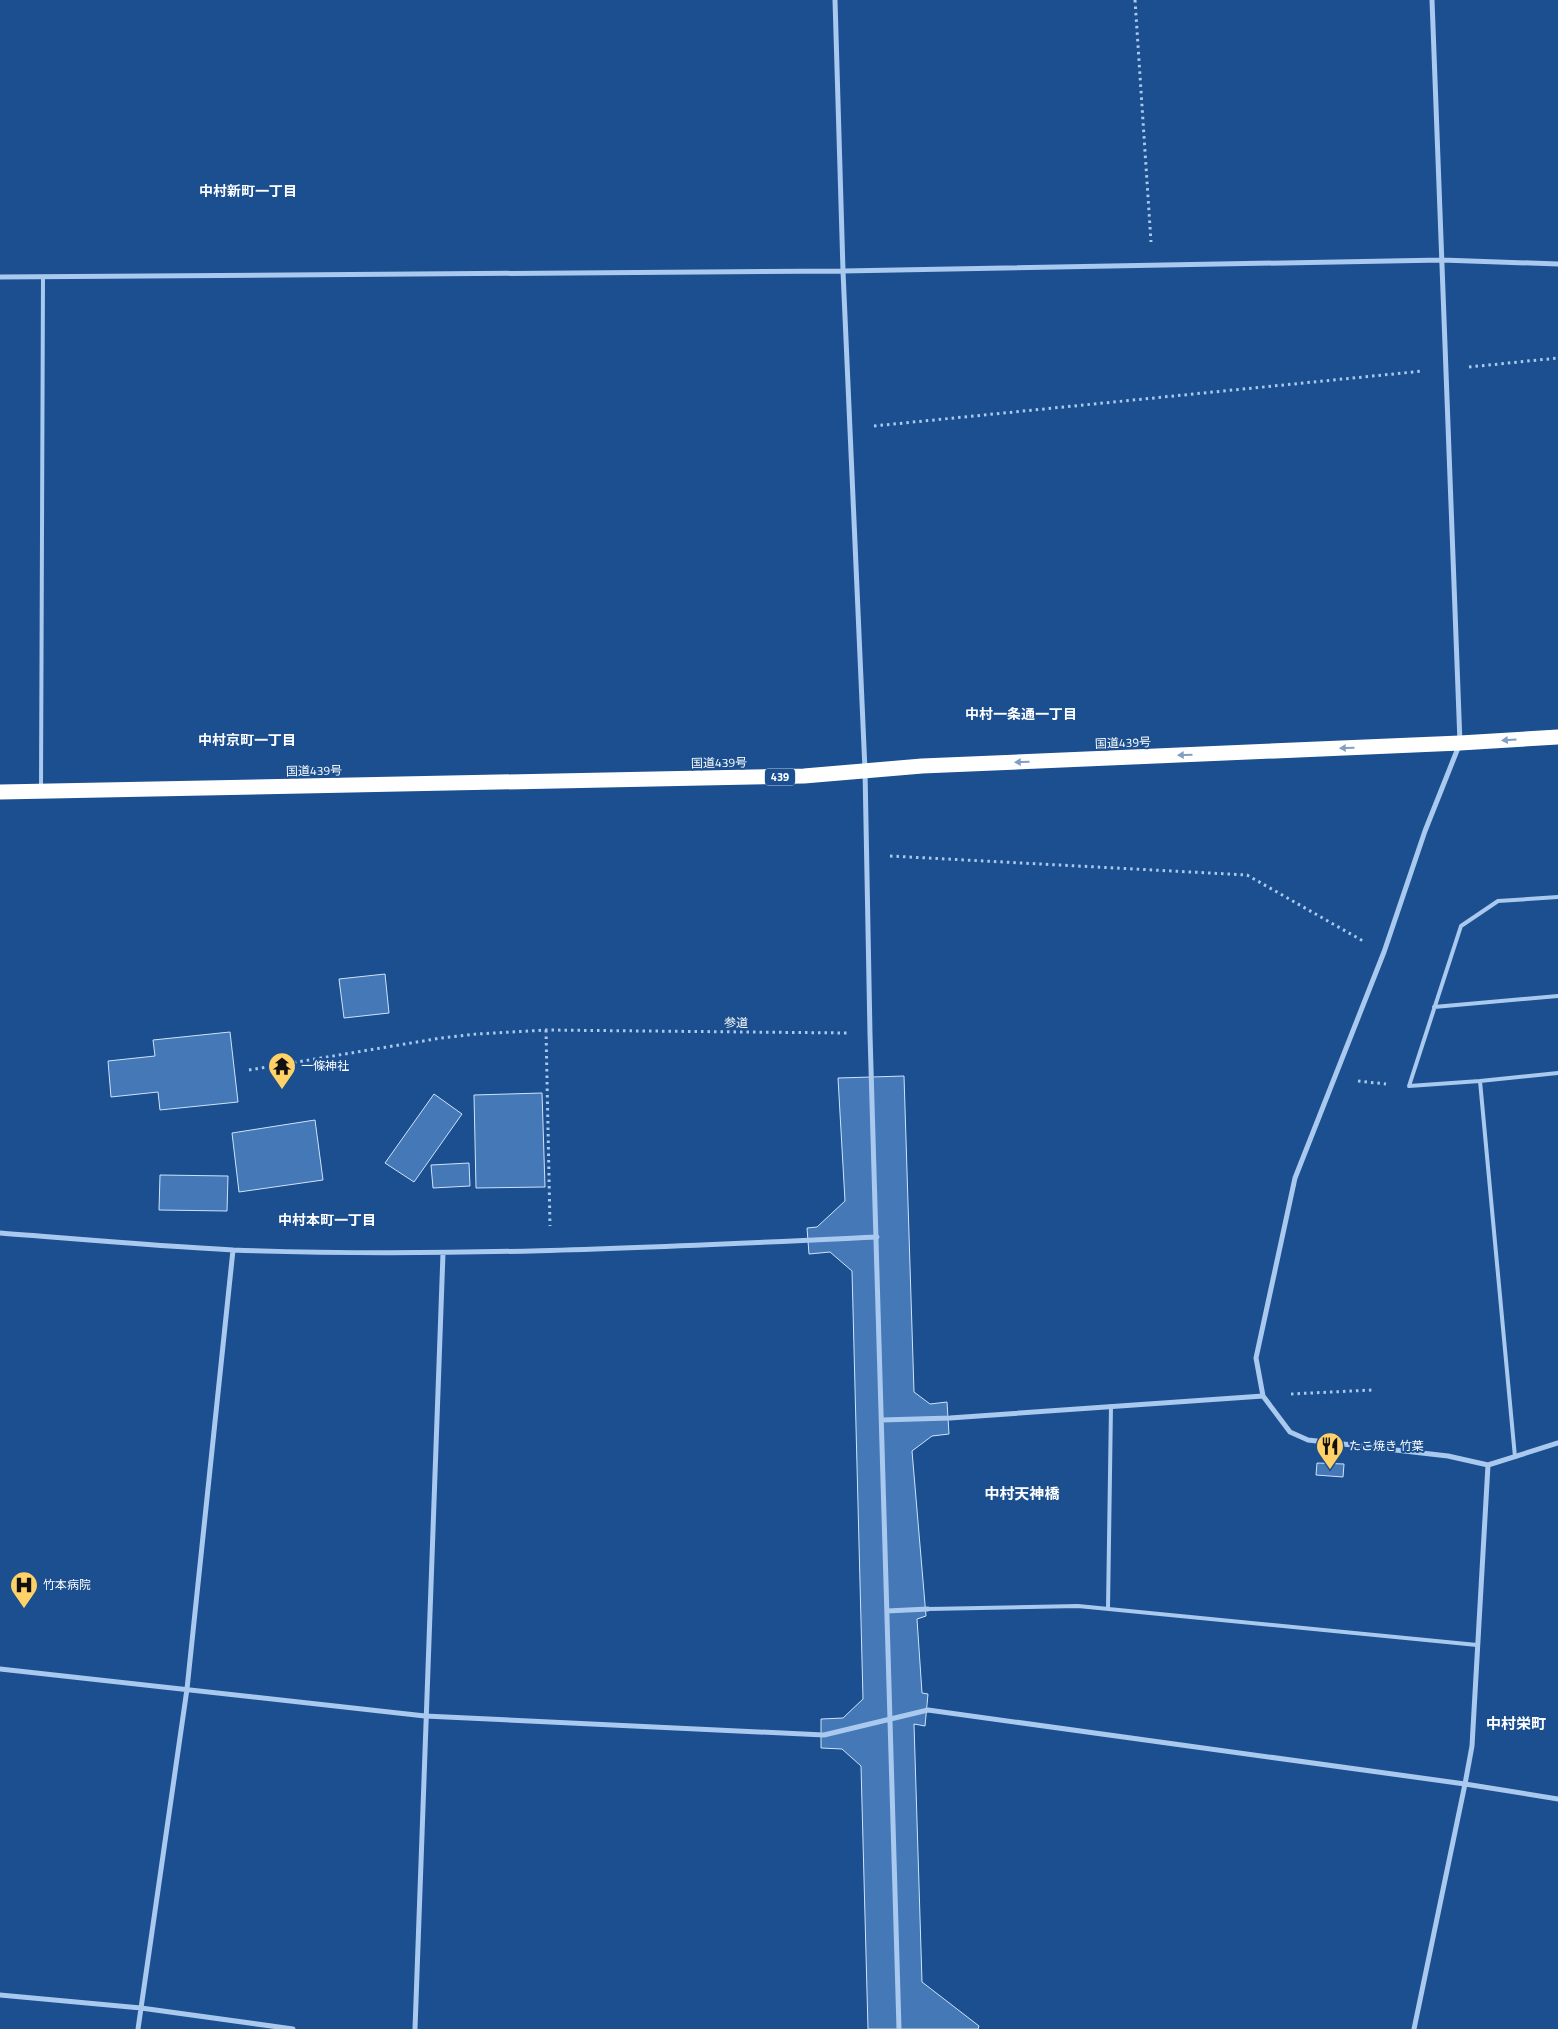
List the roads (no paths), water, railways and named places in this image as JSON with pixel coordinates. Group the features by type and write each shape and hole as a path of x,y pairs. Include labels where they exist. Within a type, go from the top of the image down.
{"highway":[{"name":"国道439号","path":"0,792 804,776 922,766 1460,744 1558,737"}],"street":[{"path":"835,0 842,271 865,770 870,1034 899,2029"},
{"path":"1432,0 1460,744 1425,831 1384,952 1295,1178 1256,1358 1263,1396 1290,1432 1308,1440 1448,1456 1488,1465 1558,1443"},
{"path":"0,277 842,271 1442,260 1558,264"},
{"path":"0,1233 233,1250 443,1253 551,1251 877,1237"},
{"path":"138,2029 187,1689 233,1250"},
{"path":"415,2029 443,1253"},
{"path":"882,1420 950,1418 1263,1396"},
{"path":"1414,2029 1466,1784 1472,1746 1488,1465"},
{"path":"887,1611 928,1610"},
{"path":"0,1668 425,1716 824,1735 928,1710 1466,1784 1558,1799"},
{"path":"0,1995 141,2008 293,2029"}],"lane":[{"path":"41,792 43,277"},
{"path":"1558,897 1498,901 1461,926 1409,1086 1558,1073"},
{"path":"1434,1007 1558,996"},
{"path":"1480,1081 1515,1457"},
{"path":"1108,1609 1111,1406"},
{"path":"928,1610 1078,1606 1477,1645"}],"place":[{"name":"一條神社","path":"282,1090"},
{"name":"たこ焼き 竹葉","path":"1330,1470"},
{"name":"竹本病院","path":"24,1609"}],"district":[{"name":"中村新町一丁目","path":"248,191"},
{"name":"中村一条通一丁目","path":"1021,714"},
{"name":"中村京町一丁目","path":"247,740"},
{"name":"中村本町一丁目","path":"327,1220"},
{"name":"中村天神橋","path":"1022,1494"},
{"name":"中村栄町","path":"1516,1724"}]}
